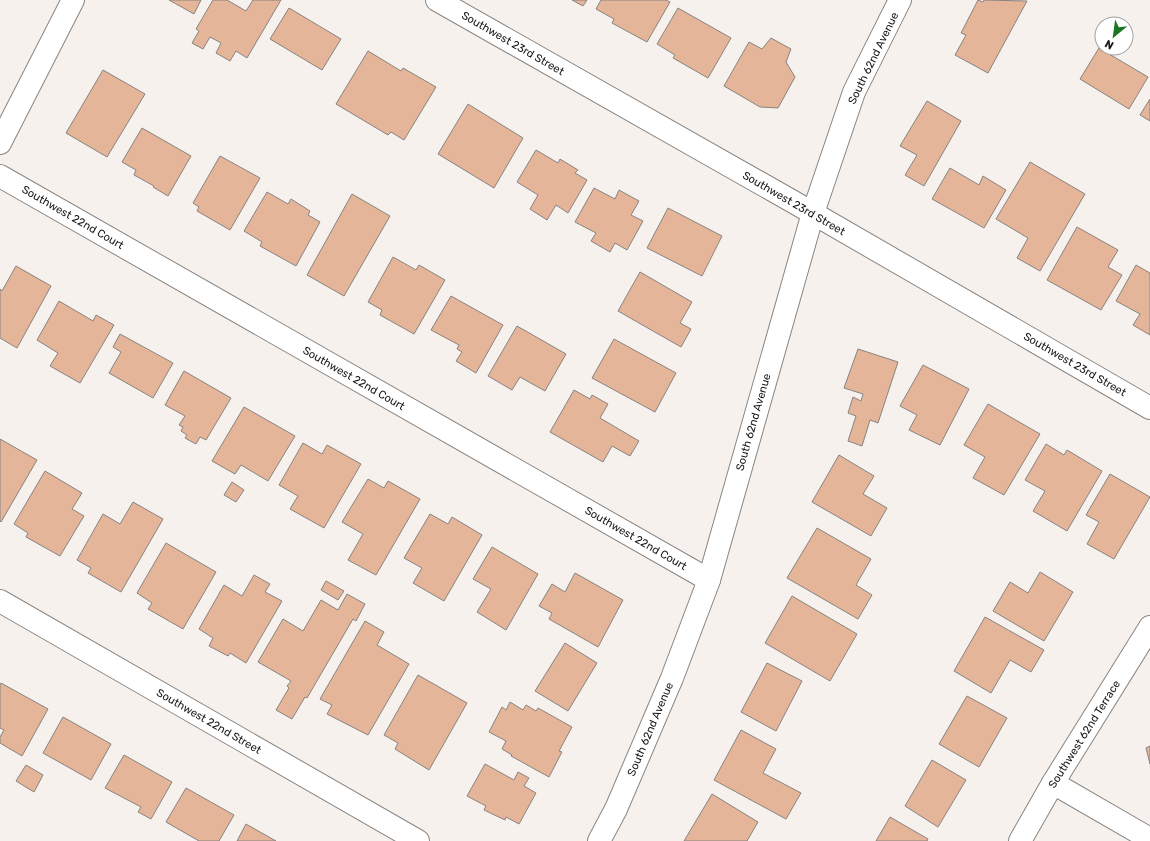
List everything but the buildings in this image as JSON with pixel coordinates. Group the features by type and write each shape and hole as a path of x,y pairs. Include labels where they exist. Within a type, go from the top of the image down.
{"street":[{"path":"0,142 73,0"},
{"name":"Southwest 23rd Street","path":"437,0 812,213 1150,408"},
{"name":"South 62nd Avenue","path":"599,841 620,802 672,678 709,580 812,213 854,92 900,0"},
{"name":"Southwest 22nd Court","path":"0,176 709,580"},
{"name":"Southwest 22nd Street","path":"0,601 418,841"},
{"name":"Southwest 62nd Terrace","path":"1020,841 1053,783 1150,628"},
{"path":"1053,783 1150,839"}]}
